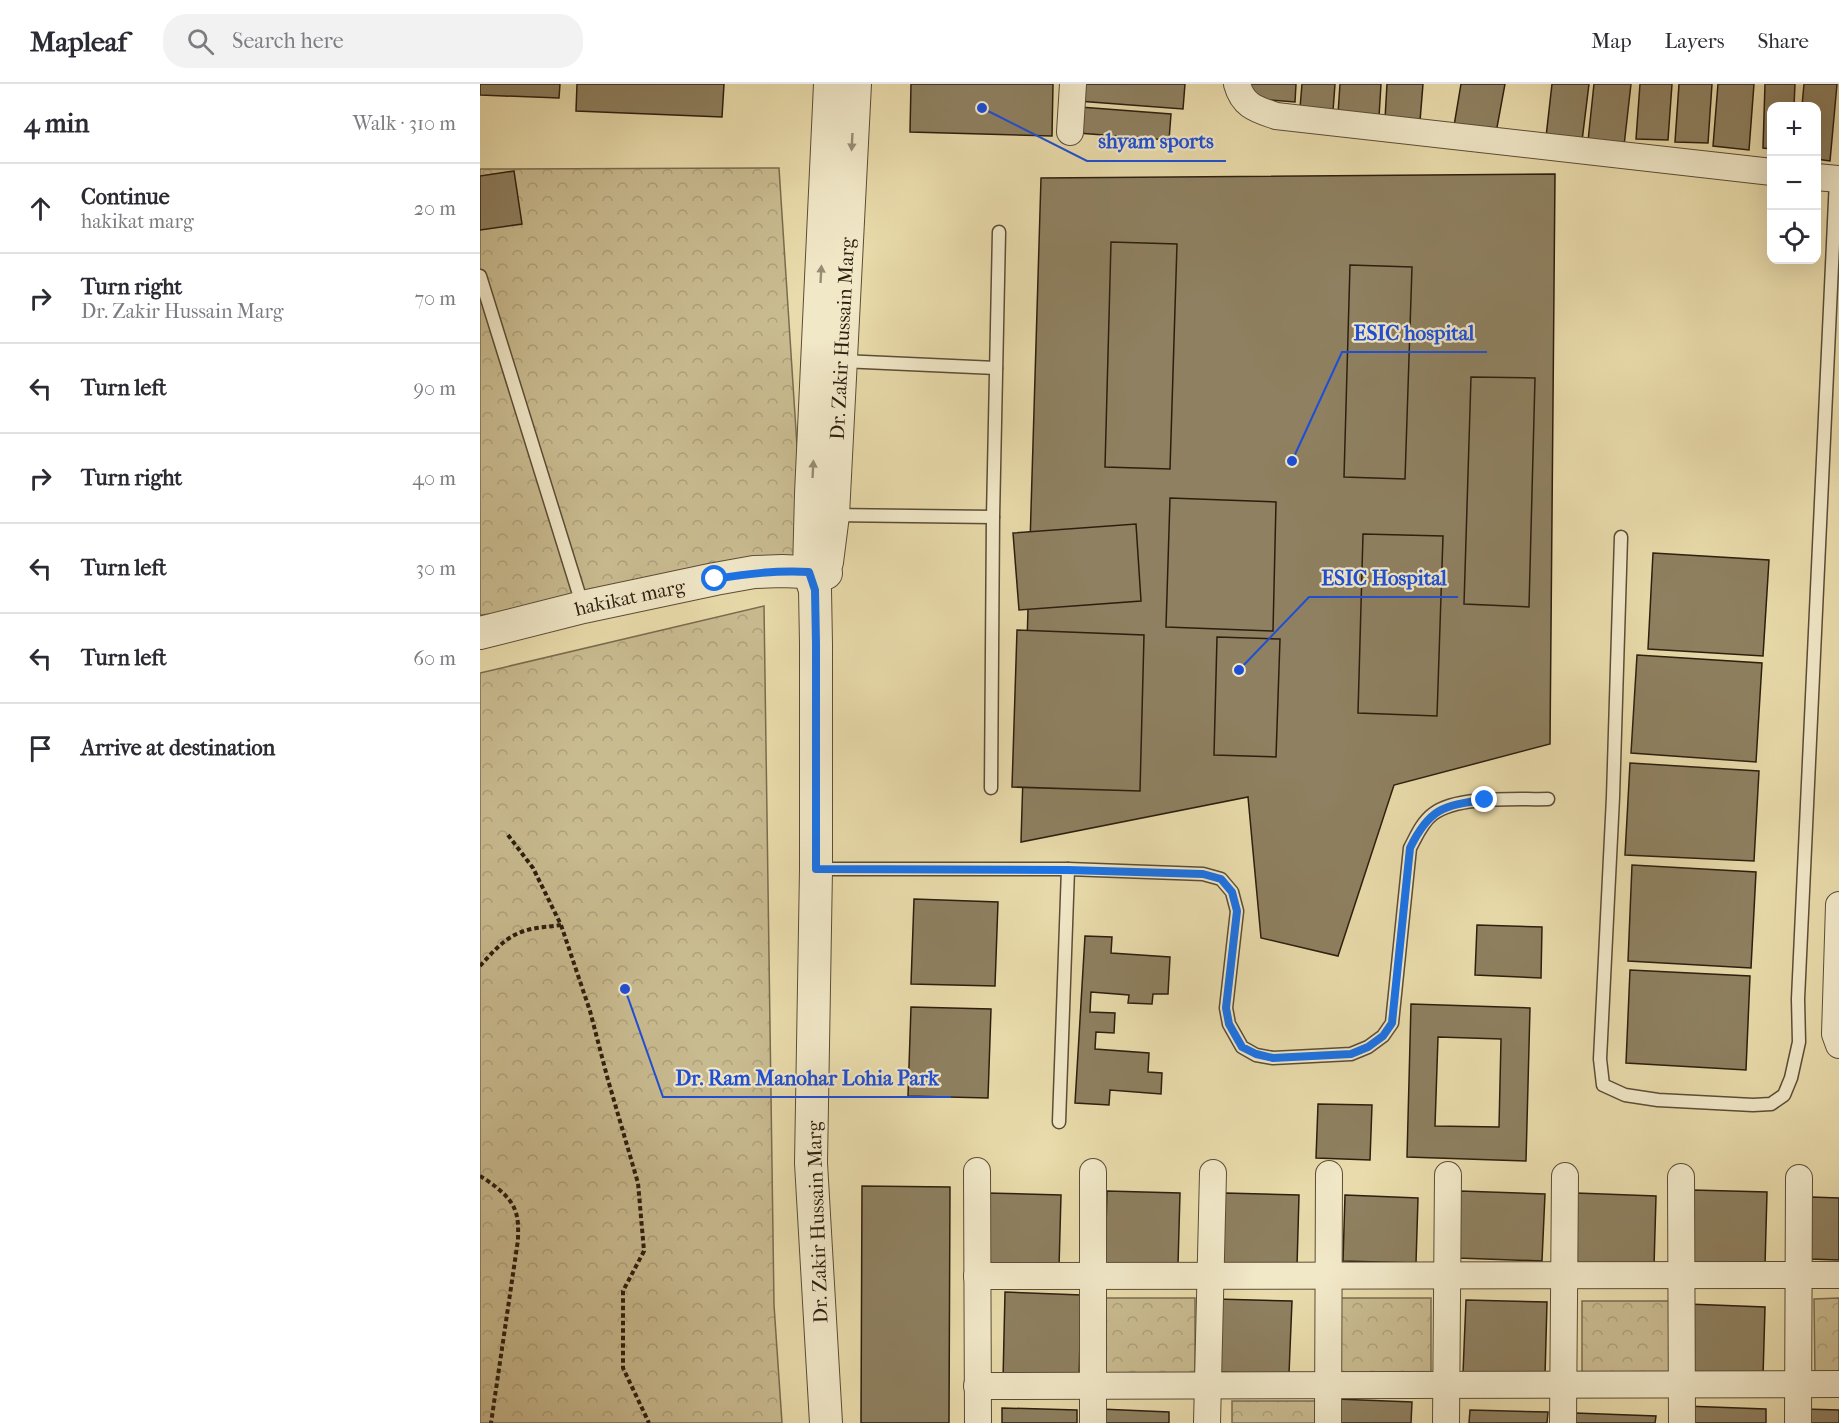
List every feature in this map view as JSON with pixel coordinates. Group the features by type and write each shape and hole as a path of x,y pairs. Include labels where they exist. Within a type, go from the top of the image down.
{"street":[{"name":"Dr. Zakir Hussain Marg","path":"821,514 830,84"},
{"name":"Dr. Zakir Hussain Marg","path":"826,1423 811,1163 816,869 808,576 821,514 840,361 855,84"},
{"path":"1070,132 1073,84"},
{"path":"1237,84 1241,97 1255,109 1276,116 1767,171"},
{"name":"hakikat marg","path":"480,633 584,607 754,572 808,576"},
{"path":"1839,904 1835,1034 1839,1045"},
{"path":"977,1171 978,1423"},
{"path":"1093,1423 1094,1172"},
{"path":"1207,1423 1213,1173"},
{"path":"1328,1423 1329,1174"},
{"path":"1446,1423 1448,1175"},
{"path":"1563,1423 1564,1176"},
{"path":"1681,1177 1682,1423"},
{"path":"1798,1423 1799,1178"},
{"path":"977,1276 1839,1275"},
{"path":"977,1386 1839,1384"}],"lane":[{"path":"1621,537 1613,798 1599,1059 1603,1085 1625,1095 1658,1100 1771,1104 1784,1095 1791,1078 1799,1042 1798,999 1830,178"},
{"path":"991,788 993,517 999,232"},
{"path":"480,276 584,607"},
{"path":"840,361 996,368"},
{"path":"821,514 993,517"},
{"path":"816,869 1068,870 1203,874 1221,879 1232,892 1237,911 1226,1008 1229,1024 1242,1047 1256,1054 1273,1058 1351,1054 1368,1047 1383,1036 1392,1023 1410,848 1419,830 1433,813 1458,803 1548,799"},
{"path":"1059,1122 1068,870"}],"path":[{"path":"508,835 533,868 561,925 590,1011 638,1183 644,1251 623,1291 623,1368 650,1423"},
{"path":"480,966 500,945 514,936 525,931 561,925"},
{"path":"480,1176 491,1183 515,1209 518,1223 518,1240 491,1423"}],"green space":[{"path":"779,168 801,508 790,583 480,615 480,169"},
{"path":"764,606 774,1305 782,1423 480,1423 480,673"},
{"path":"1105,1298 1195,1298 1195,1378 1105,1378"},
{"path":"1341,1298 1431,1298 1431,1378 1341,1378"},
{"path":"1839,1298 1839,1378 1815,1378 1814,1299"},
{"path":"1582,1301 1672,1301 1672,1381 1582,1381"},
{"path":"1232,1401 1322,1401 1322,1423 1232,1423"}],"building":[{"path":"480,84 560,84 559,98 480,95"},
{"path":"577,84 724,84 722,117 576,111"},
{"path":"911,84 1053,84 1052,136 910,132"},
{"path":"1079,84 1185,84 1183,109 1078,101"},
{"path":"1245,84 1296,84 1295,102 1244,98"},
{"path":"1302,84 1335,84 1333,111 1300,108"},
{"path":"1340,84 1381,84 1379,117 1338,114"},
{"path":"1387,84 1423,84 1420,121 1385,119"},
{"path":"1461,84 1505,84 1496,133 1454,126"},
{"path":"1552,84 1589,84 1582,141 1546,137"},
{"path":"1594,84 1631,84 1624,146 1588,141"},
{"path":"1640,84 1672,84 1668,140 1636,139"},
{"path":"1679,84 1712,84 1708,143 1675,142"},
{"path":"1718,84 1754,84 1749,150 1713,146"},
{"path":"1765,84 1795,84 1794,102 1767,102 1767,148 1763,148"},
{"path":"1804,84 1837,84 1830,161 1821,160 1821,102 1802,102"},
{"path":"1080,107 1171,114 1169,140 1078,133"},
{"path":"514,171 522,224 480,230 480,176"},
{"path":"1555,174 1550,744 1394,785 1338,956 1261,938 1248,797 1021,842 1041,178"},
{"path":"1111,242 1177,244 1170,469 1105,467"},
{"path":"1350,265 1412,267 1405,479 1344,477"},
{"path":"1471,377 1535,378 1529,607 1464,604"},
{"path":"1170,498 1276,502 1273,631 1166,627"},
{"path":"1136,524 1141,601 1019,610 1013,533"},
{"path":"1363,534 1443,536 1437,716 1358,713"},
{"path":"1653,553 1769,560 1763,656 1648,649"},
{"path":"1017,630 1144,635 1140,791 1012,787"},
{"path":"1217,637 1280,639 1276,757 1214,755"},
{"path":"1637,655 1762,663 1756,762 1631,753"},
{"path":"1630,763 1759,771 1754,861 1625,855"},
{"path":"1632,865 1756,872 1751,968 1628,961"},
{"path":"914,899 998,902 995,986 911,984"},
{"path":"1477,925 1542,927 1541,978 1475,975"},
{"path":"1085,936 1112,937 1111,953 1170,957 1168,994 1153,994 1152,1004 1128,1003 1129,995 1091,992 1090,1012 1115,1013 1114,1033 1096,1032 1095,1049 1149,1053 1148,1072 1162,1073 1161,1094 1110,1090 1109,1105 1075,1103"},
{"path":"1630,970 1750,976 1746,1070 1626,1063"},
{"path":"1411,1004 1530,1008 1526,1161 1407,1157","holes":["1438,1037 1501,1039 1499,1127 1435,1126"]},
{"path":"911,1007 991,1009 988,1098 908,1096"},
{"path":"1318,1104 1372,1105 1370,1160 1316,1158"},
{"path":"862,1186 950,1187 949,1423 861,1423"},
{"path":"1692,1190 1767,1192 1765,1266 1690,1264"},
{"path":"1107,1191 1180,1193 1178,1265 1105,1263"},
{"path":"1460,1191 1545,1194 1542,1261 1458,1258"},
{"path":"987,1193 1061,1195 1059,1268 984,1266"},
{"path":"1225,1193 1299,1195 1297,1267 1222,1265"},
{"path":"1576,1193 1656,1196 1654,1267 1574,1264"},
{"path":"1345,1195 1418,1198 1416,1263 1343,1261"},
{"path":"1811,1197 1839,1198 1839,1260 1809,1259"},
{"path":"1005,1292 1081,1295 1079,1382 1003,1380"},
{"path":"1216,1299 1292,1301 1289,1374 1213,1372"},
{"path":"1466,1300 1547,1302 1545,1376 1463,1373"},
{"path":"1687,1304 1765,1307 1763,1377 1685,1374"},
{"path":"1336,1399 1412,1402 1411,1423 1335,1423"},
{"path":"1684,1406 1766,1409 1766,1423 1684,1423"},
{"path":"1002,1408 1077,1410 1077,1423 1002,1423"},
{"path":"1100,1409 1169,1412 1169,1423 1099,1423"},
{"path":"1805,1409 1839,1410 1839,1423 1805,1423"},
{"path":"1470,1410 1548,1412 1547,1423 1469,1423"},
{"path":"1575,1413 1656,1416 1655,1423 1574,1423"}],"place":[{"name":"shyam sports","path":"982,108"},
{"name":"ESIC hospital","path":"1292,461"},
{"name":"ESIC Hospital","path":"1239,670"},
{"name":"Dr. Ram Manohar Lohia Park","path":"625,989"}],"route":[{"path":"715,579 754,572 809,572 815,590 816,869 1068,870 1203,874 1221,879 1232,892 1237,911 1226,1008 1229,1024 1242,1047 1256,1054 1273,1058 1351,1054 1368,1047 1383,1036 1392,1023 1410,848 1419,830 1433,813 1458,803 1485,800"}]}
